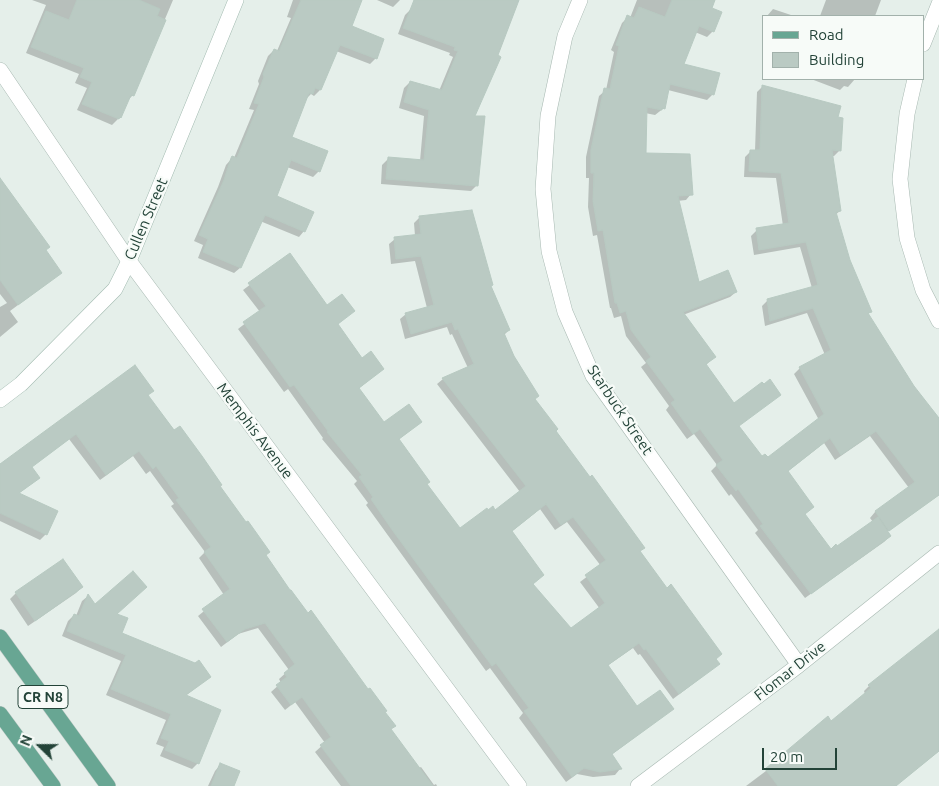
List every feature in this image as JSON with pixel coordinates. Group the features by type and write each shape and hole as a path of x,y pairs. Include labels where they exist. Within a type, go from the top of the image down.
{"main road":[{"name":"CR N8","path":"0,637 108,786"},
{"path":"0,714 53,786"}],"street":[{"name":"Cullen Street","path":"0,400 21,384 116,289 236,0"},
{"name":"Starbuck Street","path":"580,0 565,36 548,116 543,189 549,251 565,312 594,376 799,665"},
{"path":"924,42 939,4"},
{"name":"Memphis Avenue","path":"0,70 129,261 519,786"},
{"path":"915,80 908,114 900,179 907,238 923,290 939,321"},
{"name":"Flomar Drive","path":"638,786 799,665 939,553"}],"building":[{"path":"77,0 139,0 160,9 157,16 166,20 134,96 131,95 119,119 82,104 92,82 80,77 84,68 31,47 46,11 69,20"},
{"path":"301,0 362,0 352,26 384,39 377,59 340,45 321,90 315,88 313,94 309,93 292,137 328,151 320,172 291,160 277,196 314,212 305,232 265,215 241,268 203,252 208,239 199,235 224,180 231,158 232,156 237,158 259,104 254,103 264,77 263,74 274,49 279,51"},
{"path":"414,0 519,0 498,55 501,57 475,116 485,116 478,186 386,179 388,157 424,160 429,110 404,102 410,81 442,90 458,51 454,50 455,47 403,28"},
{"path":"672,0 715,0 712,8 722,12 714,32 699,26 684,64 720,73 714,95 670,84 665,109 647,107 646,153 690,154 693,195 678,196 699,282 728,270 737,292 683,312 716,357 706,364 734,403 762,382 764,384 770,379 781,395 739,426 762,456 765,454 768,457 824,414 799,367 831,350 813,308 770,321 767,299 818,285 806,242 759,250 756,228 789,223 781,173 749,171 750,150 760,150 762,85 841,106 838,117 843,118 841,151 832,150 841,211 836,212 850,260 872,312 868,313 914,386 939,418 939,495 889,531 875,511 915,482 876,431 841,455 830,438 788,471 814,507 805,514 831,549 878,517 891,536 811,594 760,526 763,524 738,489 736,491 716,465 723,460 700,429 693,434 671,403 675,400 646,361 651,357 631,330 626,311 620,313 617,303 615,303 603,230 598,231 593,201 594,173 591,173 591,150 604,88 610,89 619,46 616,45 627,15 634,18 639,7 665,17"},
{"path":"0,178 50,247 46,250 62,273 18,305 0,280"},
{"path":"472,210 493,285 491,286 510,330 504,333 514,356 539,396 535,399 558,429 556,431 590,477 592,475 645,548 640,551 667,588 671,584 722,654 716,659 720,664 679,694 646,649 644,650 639,643 608,665 637,706 660,690 674,709 612,754 622,769 600,772 584,768 572,777 524,711 529,708 496,663 492,666 393,531 371,499 373,497 359,477 362,475 327,432 294,385 290,387 243,322 266,306 248,283 290,253 327,305 342,294 355,311 338,324 362,358 371,351 384,369 359,388 384,422 409,404 422,422 399,439 430,482 427,484 460,528 487,508 488,510 493,506 495,510 526,486 442,378 474,364 458,329 455,330 452,322 411,334 405,313 434,305 421,256 396,259 394,237 421,234 419,216","holes":["546,504 561,525 573,517 606,560 585,575 605,603 571,628 533,584 544,575 512,531"]},
{"path":"135,365 154,391 148,395 174,430 180,426 202,456 222,485 220,486 270,552 266,555 290,590 308,613 311,610 368,689 370,688 387,711 385,712 396,726 391,729 433,786 351,786 320,745 331,737 302,697 291,705 276,685 287,677 284,673 295,664 265,623 245,629 227,642 202,609 230,589 204,552 211,547 176,500 179,498 156,466 153,469 139,451 106,475 76,434 32,467 40,478 19,493 58,511 47,535 0,513 0,464"},
{"path":"63,559 83,587 35,621 15,592"},
{"path":"133,571 147,587 117,614 128,618 122,633 195,663 199,660 211,677 186,695 221,710 199,764 165,750 169,741 161,738 171,714 111,689 126,655 67,631 74,614 79,616 88,594 95,604"},
{"path":"939,629 939,751 896,786 778,786 765,769 828,716 831,721 871,688 868,685"},
{"path":"220,763 240,771 234,786 211,786"}]}
